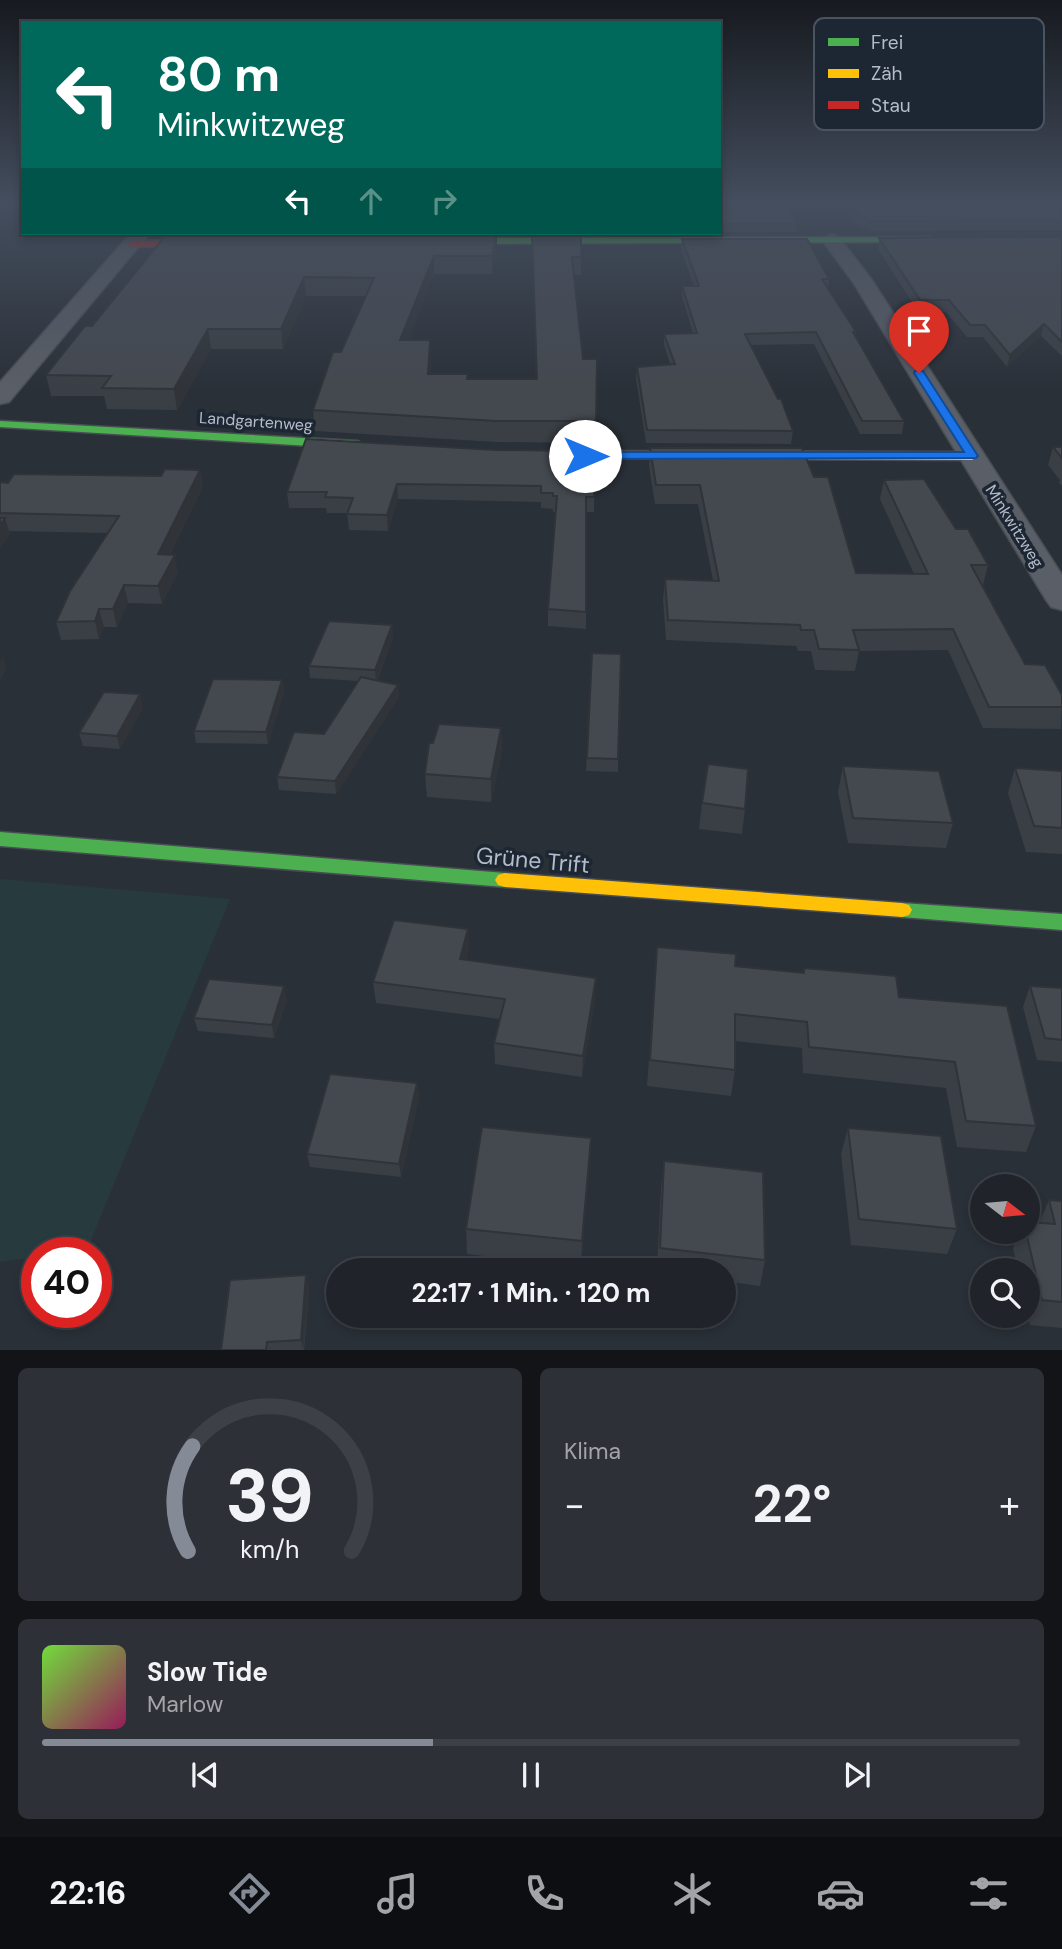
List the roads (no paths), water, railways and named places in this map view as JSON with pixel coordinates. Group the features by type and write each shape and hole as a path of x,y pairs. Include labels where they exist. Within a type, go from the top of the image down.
{"street":[{"path":"0,397 115,264"},
{"name":"Minkwitzweg","path":"849,264 1062,600"},
{"name":"Landgartenweg","path":"0,424 375,446"},
{"path":"534,455 972,456"},
{"name":"Grüne Trift","path":"0,839 1062,922"}]}
